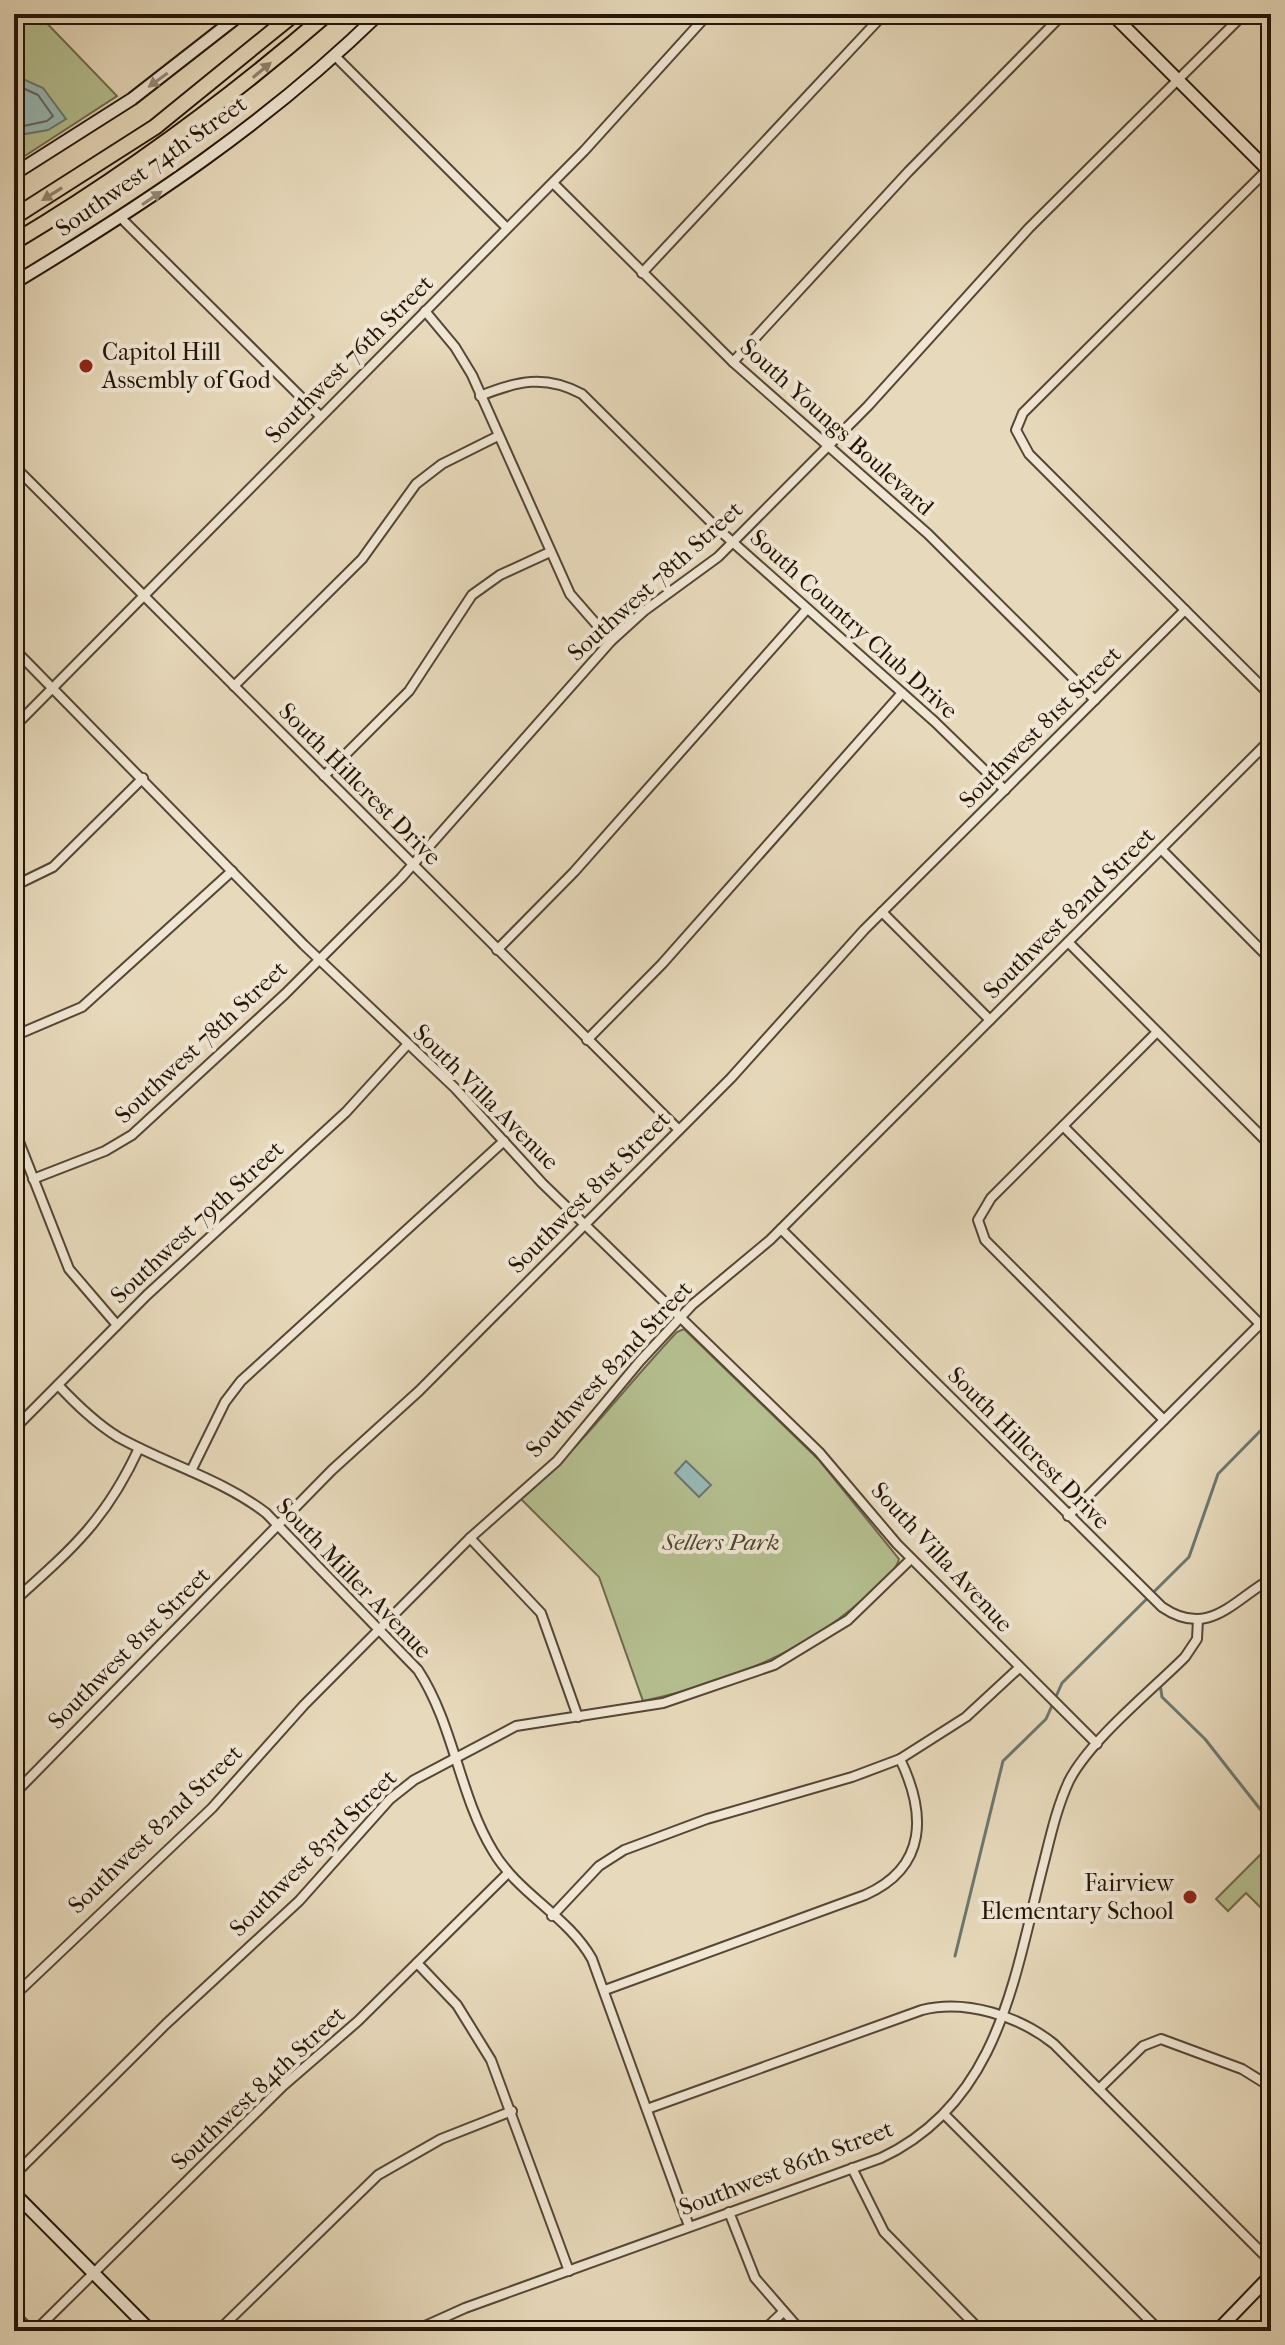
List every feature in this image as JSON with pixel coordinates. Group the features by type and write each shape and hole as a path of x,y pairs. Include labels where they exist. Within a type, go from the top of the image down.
{"highway":[{"path":"14,217 155,127 294,14"},
{"path":"14,242 173,139 246,83 327,14"}],"main road":[{"path":"14,174 132,99 241,14"},
{"name":"Southwest 74th Street","path":"14,283 121,218 225,148 335,56 379,14"},
{"path":"1112,14 1270,170"},
{"path":"14,2193 151,2331"},
{"path":"1217,2331 1271,2275"}],"street":[{"name":"Southwest 76th Street","path":"14,727 553,183 708,14"},
{"path":"642,273 884,14"},
{"path":"733,362 916,163 1063,14"},
{"name":"Southwest 78th Street","path":"33,1179 105,1151 132,1135 319,960 413,865 611,641 644,611 699,574 828,447 1029,228 1244,14"},
{"path":"335,56 507,228"},
{"path":"1270,170 1023,413 1016,432 1029,454 1271,696"},
{"name":"South Youngs Boulevard","path":"553,183 733,362 928,534 1095,700"},
{"path":"121,218 320,416"},
{"path":"425,311 462,357 576,603 611,641"},
{"name":"South Country Club Drive","path":"480,396 533,380 553,382 582,394 732,542 902,693 1005,790"},
{"path":"234,686 362,559 416,484 442,464 498,436"},
{"name":"South Hillcrest Drive","path":"14,466 679,1130"},
{"path":"324,776 409,691 472,595 500,575 550,552"},
{"path":"497,950 574,872 807,609"},
{"name":"Southwest 81st Street","path":"14,1794 278,1525 679,1130 761,1046 882,912 1185,610"},
{"name":"South Villa Avenue","path":"14,649 319,960 455,1088 585,1225 825,1459 911,1559 1097,1744"},
{"path":"587,1040 662,964 902,693"},
{"name":"Southwest 82nd Street","path":"14,1996 212,1808 380,1628 470,1538 557,1461 680,1318 781,1229 1271,739"},
{"path":"14,886 53,867 143,778"},
{"path":"1161,849 1271,960"},
{"path":"14,1036 82,1007 232,871"},
{"path":"882,912 990,1020"},
{"path":"1068,942 1271,1146"},
{"path":"1157,1032 985,1205 978,1217 978,1227 985,1240 1164,1420"},
{"name":"Southwest 79th Street","path":"14,1429 117,1325 346,1112 407,1045"},
{"path":"1063,1126 1260,1324"},
{"path":"14,1129 69,1269 117,1325"},
{"path":"191,1471 225,1402 241,1381 504,1141"},
{"name":"South Hillcrest Drive","path":"781,1229 1142,1590 1162,1607 1198,1619"},
{"path":"1068,1516 1271,1313"},
{"name":"South Miller Avenue","path":"58,1385 92,1418 139,1448 251,1502 278,1525 380,1628 426,1683 482,1830 507,1874 588,1952 605,1990 689,2226"},
{"path":"14,1601 94,1527 120,1489 139,1448"},
{"path":"470,1538 541,1613 578,1717"},
{"name":"Southwest 83rd Street","path":"14,2175 166,2024 299,1901 394,1796 516,1726 663,1703 774,1665 848,1620 911,1559"},
{"path":"1198,1619 1232,1608 1271,1579"},
{"name":"Southwest 86th Street","path":"414,2331 465,2308 852,2168 911,2143 945,2115 975,2078 1001,2017 1058,1806 1080,1761 1191,1651 1197,1639 1198,1619"},
{"path":"552,1916 599,1866 634,1845 900,1759 966,1717 1019,1668"},
{"path":"605,1990 865,1895 888,1883 904,1865 918,1831 916,1797 900,1759"},
{"name":"Southwest 84th Street","path":"33,2331 283,2086 358,2021 507,1874"},
{"path":"417,1963 472,2024 497,2071 569,2271"},
{"path":"647,2109 922,2010 972,2008 1001,2017 1046,2038 1271,2262"},
{"path":"1099,2089 1143,2046 1161,2039 1242,2069 1271,2087"},
{"path":"218,2331 378,2175 425,2147 512,2111"},
{"path":"945,2115 1160,2331"},
{"path":"852,2168 884,2232 981,2331"},
{"path":"729,2212 752,2273 801,2331"},
{"path":"763,2331 783,2312"},
{"path":"14,2314 33,2331"}],"green space":[{"path":"14,14 38,14 117,96 14,163"},
{"name":"Sellers Park","path":"684,1329 819,1460 899,1559 890,1574 852,1609 797,1646 737,1673 643,1701 599,1577 521,1499 582,1439 677,1332"},
{"path":"1268,1847 1271,1850 1271,1909 1267,1914 1246,1893 1228,1911 1216,1899"}],"water":[{"path":"14,75 43,88 66,119 48,130 14,136"},
{"path":"686,1461 711,1485 699,1497 675,1473"}],"waterway":[{"path":"955,1956 1003,1761 1046,1719 1062,1683 1189,1557 1218,1474 1271,1420"},
{"path":"1160,1684 1162,1697 1205,1739 1271,1823"}],"place":[{"name":"Capitol Hill Assembly of God","path":"86,366"},
{"name":"Fairview Elementary School","path":"1190,1897"}]}
